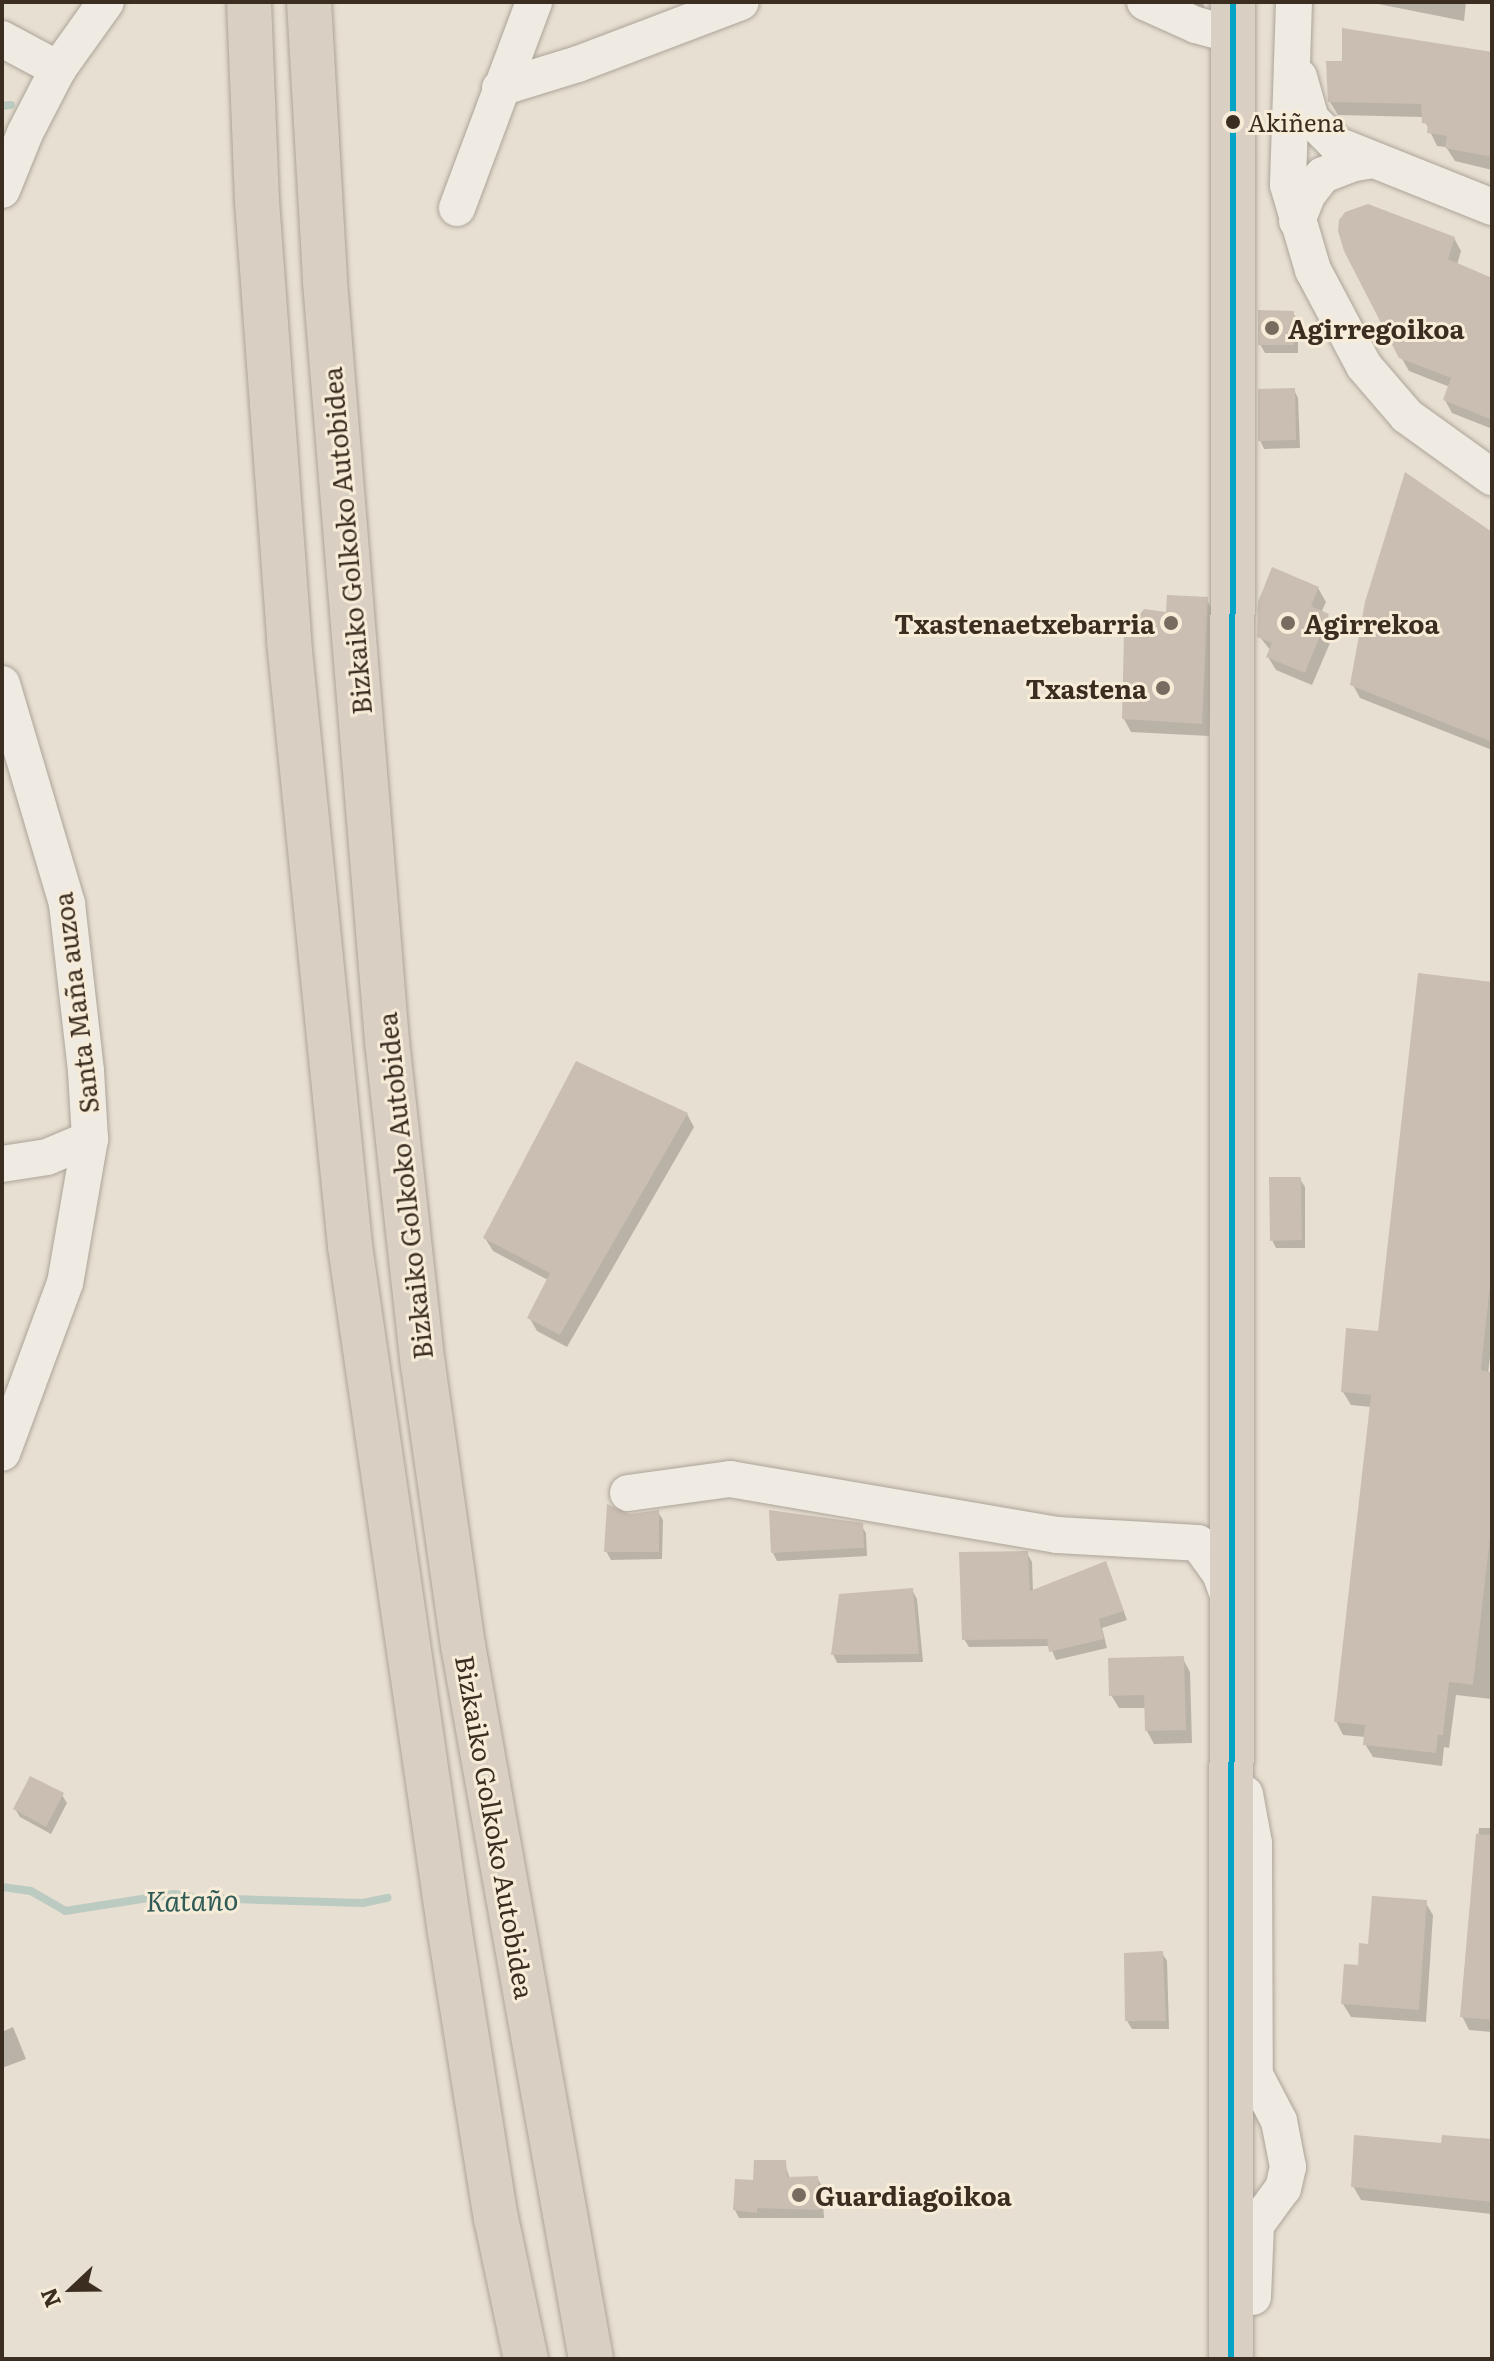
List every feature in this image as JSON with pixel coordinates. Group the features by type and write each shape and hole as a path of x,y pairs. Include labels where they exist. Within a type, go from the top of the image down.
{"highway":[{"path":"249,2 257,201 289,641 350,1246 445,1902 496,2218 526,2359"},
{"name":"Bizkaiko Golkoko Autobidea","path":"309,2 325,282 386,1025 423,1365 463,1645 591,2359"},
{"path":"1231,2359 1236,13"}],"street":[{"path":"2,190 25,133 58,69 106,2"},
{"path":"457,208 534,2"},
{"path":"500,88 578,64 741,2"},
{"path":"1145,2 1196,25 1236,13"},
{"path":"1294,2 1288,185 1322,292 1364,366 1407,416 1492,477"},
{"path":"2,39 58,69"},
{"path":"1292,56 1311,119 1337,145 1492,207"},
{"path":"1297,221 1308,194 1323,175 1355,163 1374,160"},
{"name":"Santa Maña auzoa","path":"2,684 67,904 86,1071 90,1139 65,1283 2,1453"},
{"path":"2,1164 47,1157 90,1139"},
{"path":"628,1493 730,1479 1057,1535 1198,1543"},
{"path":"1198,1543 1232,1503"},
{"path":"1198,1543 1220,1573 1232,1607"},
{"path":"1232,1748 1254,1843 1255,2075 1279,2121 1288,2167 1283,2188 1256,2225 1253,2359"}],"building":[{"path":"1342,28 1492,52 1492,157 1445,148 1447,136 1427,133 1428,124 1422,123 1421,104 1328,102 1326,61 1342,61"},
{"path":"1368,204 1455,237 1448,259 1492,278 1492,420 1443,400 1451,378 1399,358 1344,251 1338,231 1339,220 1345,212"},
{"name":"Agirregoikoa","path":"1258,310 1294,311 1294,345 1258,345"},
{"path":"1295,388 1296,440 1258,441 1258,389"},
{"path":"1405,472 1492,532 1492,742 1350,685 1365,602"},
{"name":"Agirrekoa","path":"1272,567 1319,587 1311,606 1329,614 1305,673 1266,657 1272,643 1257,637 1258,602"},
{"path":"1167,595 1208,597 1202,724 1122,719 1124,635 1144,609 1166,612"},
{"path":"1418,973 1492,982 1492,1267 1481,1370 1492,1372 1492,1521 1473,1685 1449,1682 1443,1735 1438,1735 1436,1753 1363,1745 1365,1725 1334,1722 1371,1395 1341,1392 1346,1328 1378,1331"},
{"path":"576,1061 688,1113 560,1335 527,1318 550,1273 483,1238"},
{"path":"1269,1177 1301,1177 1302,1240 1270,1241"},
{"path":"607,1504 630,1514 659,1510 659,1552 604,1552"},
{"path":"769,1510 863,1523 864,1548 771,1553"},
{"path":"1028,1551 1030,1591 1106,1561 1124,1611 1099,1619 1104,1639 1049,1652 1047,1639 962,1640 959,1552"},
{"path":"913,1588 919,1654 831,1655 839,1594"},
{"path":"1184,1656 1186,1730 1145,1731 1144,1695 1109,1696 1108,1658"},
{"path":"30,1776 64,1793 46,1827 13,1809"},
{"path":"1476,1834 1492,1835 1492,2020 1460,2017"},
{"path":"1372,1896 1427,1900 1419,2010 1341,2004 1344,1964 1358,1965 1359,1943 1368,1944"},
{"path":"1163,1951 1166,2021 1125,2021 1124,1953"},
{"path":"1354,2135 1441,2143 1442,2135 1492,2139 1492,2202 1351,2187"},
{"name":"Guardiagoikoa","path":"754,2160 786,2160 787,2177 818,2176 820,2210 757,2208 757,2213 733,2210 735,2179 753,2180"}],"waterway":[{"path":"2,106 11,105"},
{"name":"Kataño","path":"2,1887 31,1891 65,1911 174,1894 197,1898 363,1903 387,1898"}],"transit line":[{"path":"1231,2359 1233,2"}],"place":[{"name":"Akiñena","path":"1233,122"},
{"name":"Agirregoikoa","path":"1272,328"},
{"name":"Txastenaetxebarria","path":"1171,623"},
{"name":"Agirrekoa","path":"1288,623"},
{"name":"Txastena","path":"1163,688"},
{"name":"Guardiagoikoa","path":"799,2195"}]}
